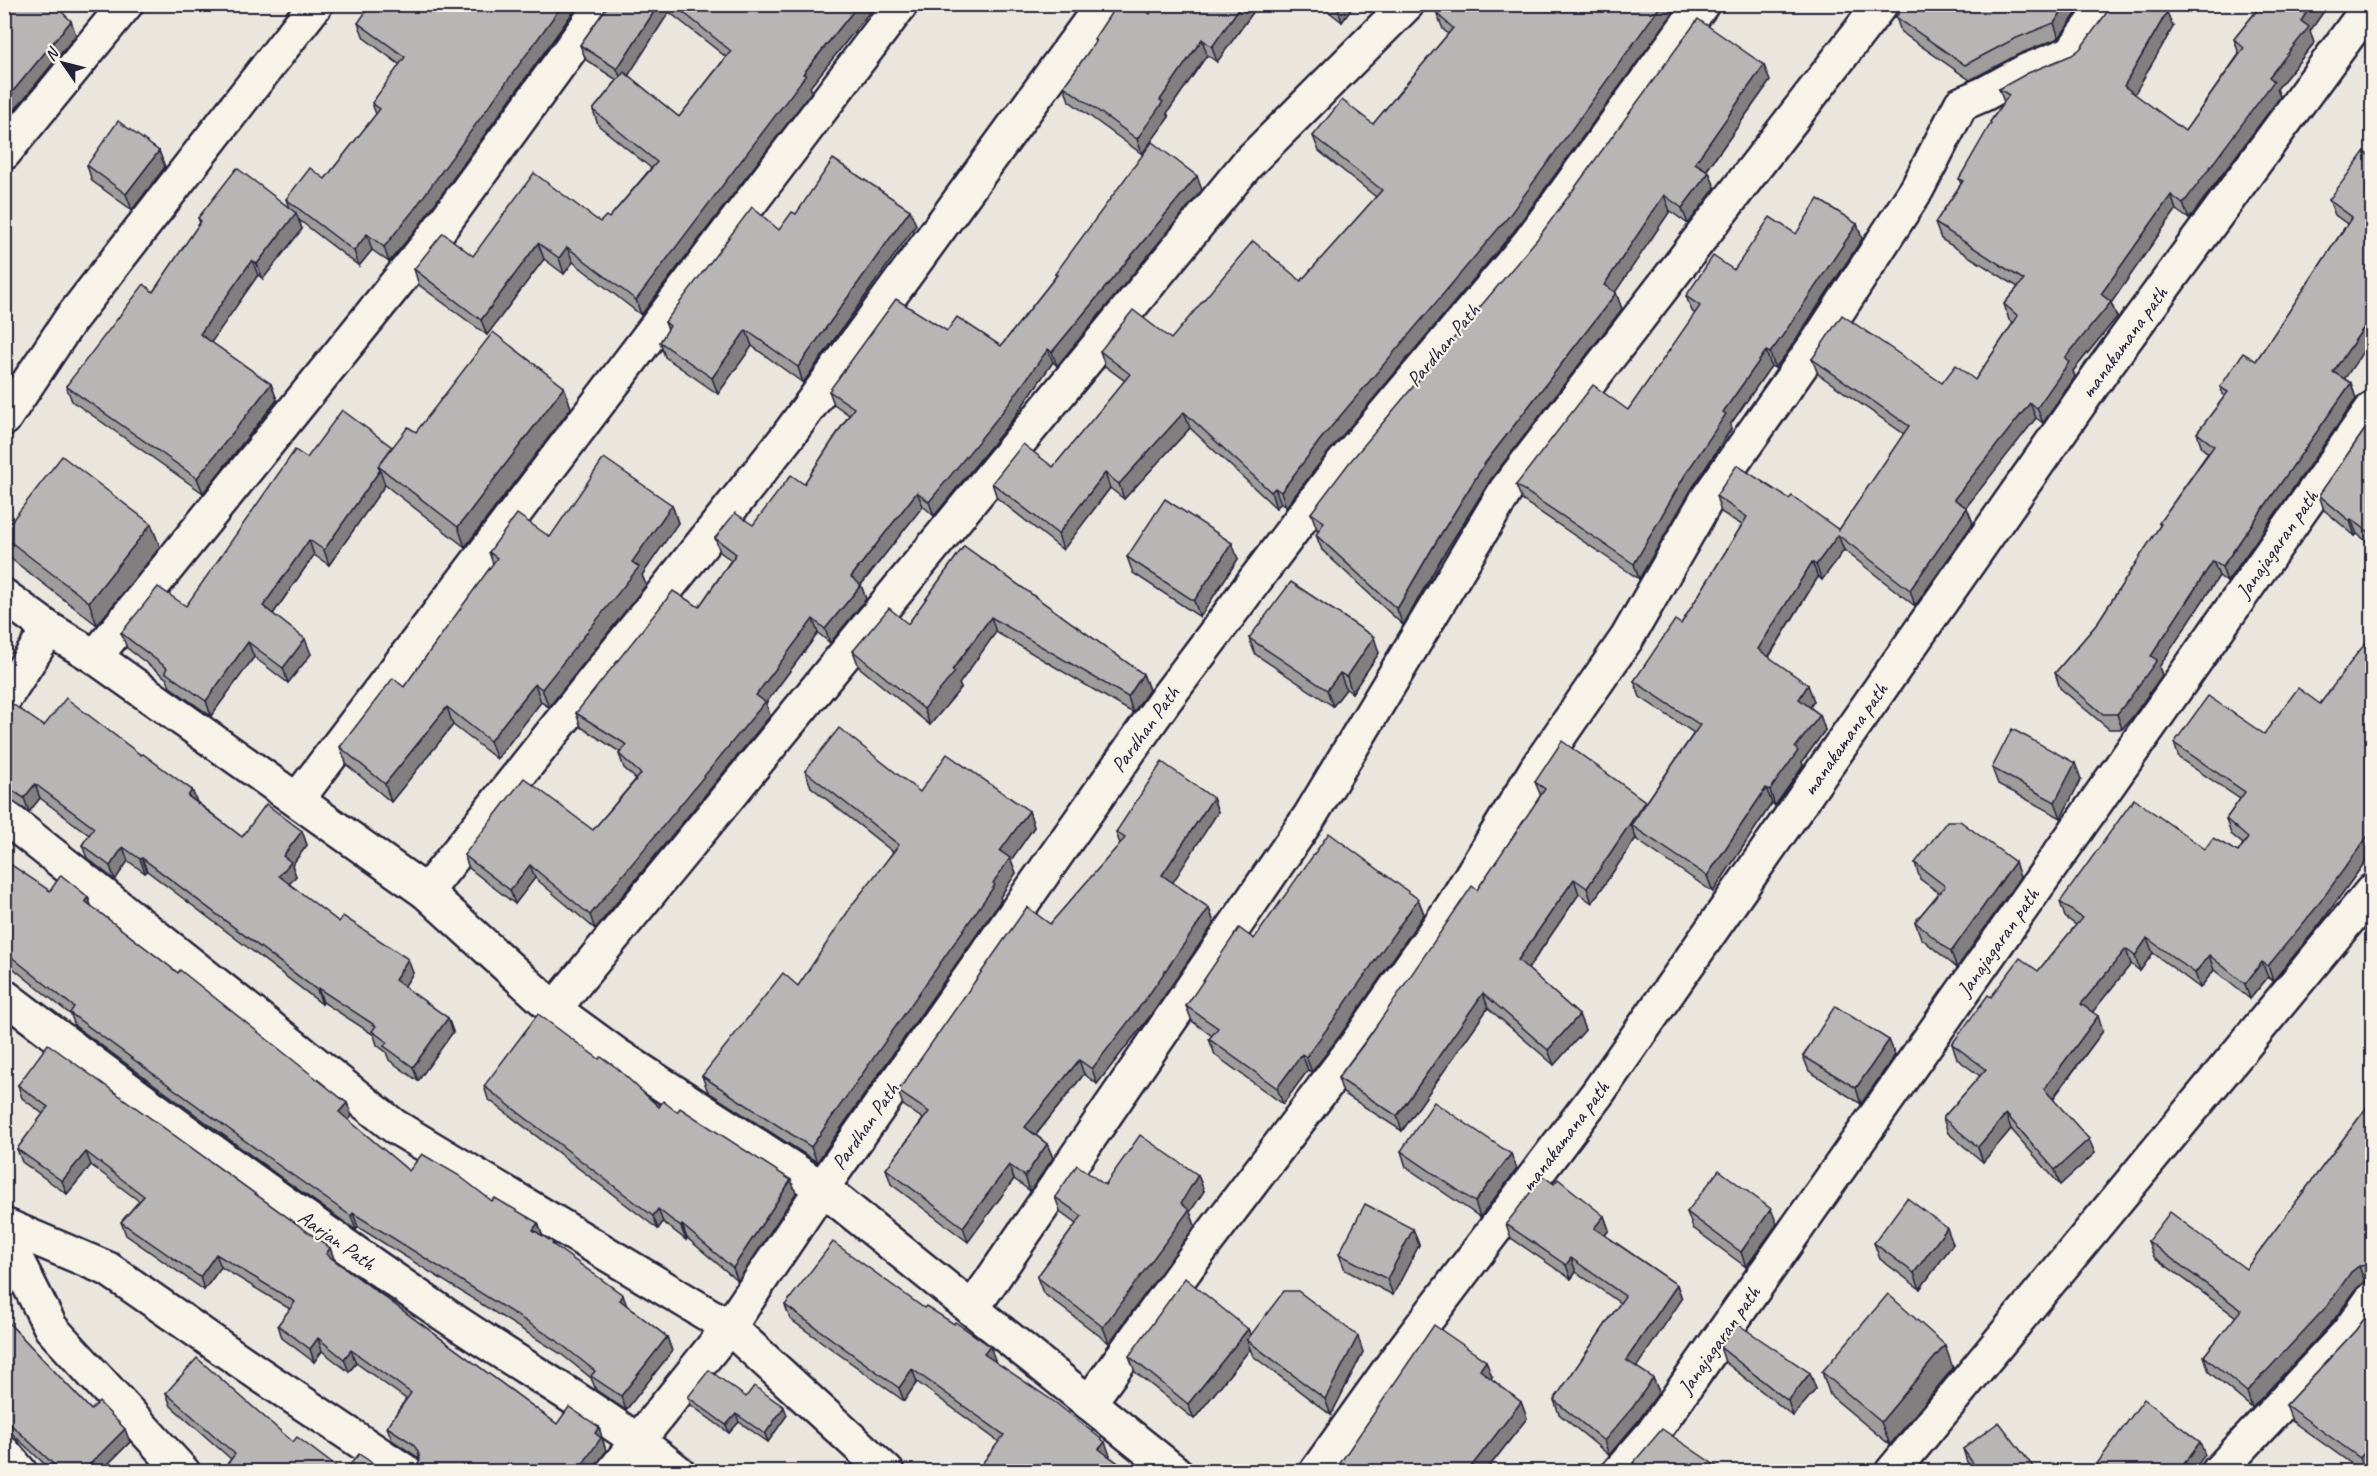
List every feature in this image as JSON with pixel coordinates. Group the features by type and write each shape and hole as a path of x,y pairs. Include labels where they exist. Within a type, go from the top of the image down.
{"street":[{"path":"4,153 126,4"},
{"path":"4,419 70,320 316,4"},
{"path":"95,657 433,238 603,4"},
{"path":"297,800 901,4"},
{"path":"426,892 787,437 1103,4"},
{"path":"554,1009 1247,164 1407,4"},
{"name":"Pardhan Path","path":"613,1472 729,1327 822,1188 1165,700 1340,467 1529,243 1702,4"},
{"path":"972,1309 1310,816 1506,490 1881,4"},
{"path":"1089,1403 1188,1266 1356,1045 1452,907 1537,768 1628,638 1707,499 1819,340 1917,189 1961,104 2025,71 2071,53 2107,4"},
{"name":"manakamana path","path":"1316,1472 1403,1351 1597,1094 2100,374 2371,4"},
{"name":"Janajagaran path","path":"1619,1472 1653,1433 2373,409"},
{"path":"4,596 95,657 426,892 554,1009 617,1055 822,1188 1175,1472"},
{"path":"4,699 49,628"},
{"path":"4,816 394,1126 729,1327 887,1472"},
{"path":"1892,1472 2373,891"},
{"name":"Aarjan Path","path":"4,996 85,1058 357,1255 500,1352 639,1440 678,1472"},
{"path":"4,1225 108,1269 406,1472"},
{"path":"4,1235 51,1328 183,1472"},
{"path":"2218,1472 2348,1333 2373,1299"},
{"path":"4,1453 20,1472"}],"building":[{"path":"4,4 54,4 71,21 4,102"},
{"path":"371,4 563,4 413,211 384,247 367,234 354,251 286,199 310,168 325,179 380,109 372,103 405,57 358,23"},
{"path":"609,4 659,4 617,69 580,45"},
{"path":"673,4 859,4 803,74 806,75 636,300 567,247 559,258 538,243 481,320 414,269 443,233 473,256 534,173 600,222 606,216 609,218 657,162 593,110 624,72 679,117 731,51"},
{"path":"1117,4 1136,4 1150,14 1156,4 1242,4 1212,47 1202,39 1160,100 1163,102 1137,139 1064,86 1096,41 1094,39"},
{"path":"1445,4 1662,4 1509,216 1320,440 1281,492 1275,488 1271,492 1184,412 1119,484 1105,473 1058,534 992,483 1023,444 1053,467 1130,374 1100,351 1133,310 1171,339 1253,241 1301,281 1382,190 1313,136 1342,100 1373,124 1453,28 1437,14"},
{"path":"1905,4 2067,4 2054,23 2014,39 1965,65 1896,17"},
{"path":"2113,4 2154,4 2167,12 2124,86 2185,131 2244,48 2234,39 2262,4 2312,4 2301,21 2309,27 2269,77 2274,81 2183,204 2171,195 2101,294 2111,302 2065,358 2069,362 2037,408 2030,403 1954,499 1967,508 1910,590 1838,535 1816,565 1812,562 1758,649 1808,685 1799,699 1820,715 1795,748 1798,751 1770,790 1766,788 1707,876 1631,825 1700,725 1634,681 1675,620 1681,624 1747,517 1716,496 1737,465 1789,499 1792,496 1839,530 1909,426 1812,359 1842,315 1942,383 1956,365 1975,380 2018,316 2004,304 2024,280 1935,223 1963,181 1959,179 1990,122 2009,95 1999,89 2028,73 2072,55 2080,49"},
{"path":"1698,19 1764,65 1695,163 1709,172 1682,208 1664,195 1604,285 1616,293 1485,463 1397,609 1316,535 1324,522 1311,513 1349,463 1538,238"},
{"path":"118,121 159,151 126,194 87,165"},
{"path":"1152,142 1197,176 1052,352 1048,349 1008,405 929,502 917,492 851,577 861,585 825,629 813,619 756,695 765,702 590,915 530,865 510,890 464,855 524,778 593,830 641,774 619,754 627,745 576,713 673,591 699,607 736,554 715,538 735,513 753,525 791,475 804,484 854,408 829,391 896,299 947,331 957,317 1001,346 1057,275 1055,274"},
{"path":"2364,152 2373,158 2373,314 2333,372 2351,383 2222,567 2213,561 2151,656 2157,660 2129,699 2117,714 2103,714 2055,673 2096,625 2161,524 2159,523 2214,446 2197,433 2228,392 2220,387 2243,353 2256,361 2352,217 2329,200"},
{"path":"833,159 910,210 798,367 746,330 712,378 660,342 670,326 665,322 752,207 779,230 792,212 796,214"},
{"path":"237,168 296,213 257,264 252,260 200,334 271,384 197,478 66,386 144,284 153,292 201,221 198,218"},
{"path":"1818,199 1857,224 1781,338 1770,353 1766,351 1723,412 1726,414 1685,475 1634,564 1516,485 1593,385 1628,410 1700,306 1686,296 1713,256 1734,270 1770,217 1796,234"},
{"path":"493,332 564,387 458,527 378,466 408,427 416,432"},
{"path":"342,410 392,447 378,466 380,470 324,550 309,540 263,606 305,639 283,668 248,642 206,701 165,672 167,668 121,633 158,587 186,606 295,450 307,458"},
{"path":"2373,418 2373,535 2351,519 2350,521 2319,495"},
{"path":"62,456 151,524 89,602 4,537 4,531"},
{"path":"604,458 672,505 632,562 639,567 542,689 535,684 490,741 447,707 385,784 340,747 393,678 404,687 497,558 489,552 517,514 550,537"},
{"path":"1165,499 1232,543 1194,601 1127,557"},
{"path":"964,546 1143,674 1128,697 991,617 952,670 955,672 924,709 853,651 889,608 908,624"},
{"path":"1291,582 1374,637 1347,677 1340,673 1327,690 1249,638"},
{"path":"2373,634 2373,829 2315,909 2268,966 2262,962 2245,984 2209,955 2195,973 2147,938 2135,956 2126,949 2081,1004 2098,1016 2044,1089 2089,1139 2055,1170 2006,1114 1978,1147 1943,1118 1986,1069 1952,1044 1988,995 1991,997 2020,958 2038,971 2082,918 2060,902 2134,799 2205,849 2213,838 2238,852 2248,838 2226,819 2245,792 2174,743 2208,696 2264,734 2298,688 2320,704"},
{"path":"66,698 141,755 143,754 192,790 188,796 242,837 266,804 302,831 283,856 291,862 279,876 339,922 343,916 408,959 395,980 448,1018 413,1067 384,1046 387,1042 372,1031 376,1026 318,988 317,990 142,858 140,859 123,847 110,866 82,845 94,828 35,784 24,798 4,785 4,702 8,701 44,726"},
{"path":"839,728 920,792 947,754 1029,811 1000,851 1010,858 993,883 995,885 811,1147 702,1076 783,973 798,986 855,901 899,845 805,771"},
{"path":"2012,729 2075,763 2055,802 1992,768"},
{"path":"1562,741 1645,801 1587,888 1574,879 1518,960 1579,1015 1548,1050 1483,993 1397,1116 1338,1078 1472,886 1477,890 1545,789 1535,782"},
{"path":"1162,762 1213,798 1162,875 1209,908 1148,996 1092,1069 1079,1060 1025,1127 1047,1144 1025,1176 1009,1165 963,1227 886,1169 929,1112 898,1091 1027,907 1050,924 1125,838 1116,832"},
{"path":"1947,821 1960,821 2015,862 1951,952 1915,922 1945,886 1915,863"},
{"path":"1329,833 1418,899 1306,1057 1302,1054 1277,1088 1209,1039 1218,1028 1186,1006 1239,928 1254,939"},
{"path":"4,860 50,891 61,875 88,897 85,901 178,973 180,970 347,1103 339,1112 409,1171 422,1154 458,1175 492,1201 495,1198 538,1223 533,1230 553,1242 552,1244 623,1295 620,1300 667,1337 621,1396 591,1376 595,1371 556,1340 353,1213 351,1216 70,1013 74,1007 4,951"},
{"path":"1835,1006 1889,1040 1856,1088 1803,1056"},
{"path":"538,1014 599,1059 601,1057 617,1068 659,1107 663,1101 677,1112 680,1108 791,1180 733,1268 682,1225 681,1227 658,1209 653,1216 484,1086"},
{"path":"48,1044 330,1248 326,1254 557,1424 569,1407 599,1427 595,1433 601,1438 577,1472 414,1472 420,1460 418,1451 412,1443 387,1427 411,1393 351,1350 344,1359 318,1338 310,1349 278,1325 295,1302 216,1254 200,1277 121,1222 144,1196 86,1152 62,1181 17,1149 48,1107 18,1085"},
{"path":"2373,1099 2373,1266 2359,1266 2351,1272 2328,1305 2247,1392 2204,1356 2241,1310 2148,1241 2170,1212 2246,1269"},
{"path":"1434,1102 1511,1154 1475,1202 1401,1151"},
{"path":"1140,1135 1198,1175 1181,1203 1189,1210 1103,1327 1037,1277 1082,1216 1055,1197 1077,1165 1105,1185"},
{"path":"1719,1170 1771,1209 1741,1252 1687,1212"},
{"path":"1543,1176 1554,1184 1558,1179 1604,1216 1594,1228 1677,1285 1626,1360 1653,1378 1633,1407 1604,1441 1554,1400 1625,1296 1571,1258 1566,1265 1506,1224"},
{"path":"1907,1198 1947,1228 1914,1273 1874,1243"},
{"path":"1365,1204 1413,1229 1387,1279 1339,1254"},
{"path":"833,1242 924,1308 926,1306 954,1324 955,1322 990,1346 984,1354 1056,1403 1105,1442 1099,1449 1130,1472 990,1472 981,1465 1004,1435 912,1369 899,1388 785,1305"},
{"path":"1185,1278 1248,1329 1188,1404 1129,1356"},
{"path":"1284,1291 1298,1291 1358,1336 1325,1399 1247,1340"},
{"path":"1888,1294 1945,1345 1881,1422 1822,1372"},
{"path":"2373,1307 2373,1441 2360,1458 2286,1405 2356,1330"},
{"path":"4,1318 91,1410 99,1402 125,1429 82,1472 62,1472 4,1418"},
{"path":"1736,1323 1810,1373 1788,1401 1720,1347"},
{"path":"1434,1325 1486,1361 1480,1370 1521,1402 1467,1472 1423,1472 1415,1466 1412,1472 1334,1472"},
{"path":"197,1358 293,1442 297,1437 343,1472 230,1472 225,1467 235,1454 166,1393"},
{"path":"709,1370 746,1397 754,1386 784,1407 765,1434 736,1414 726,1425 688,1397"},
{"path":"2144,1399 2200,1442 2178,1472 2091,1472"},
{"path":"1999,1422 2037,1472 1979,1472 1963,1449"},
{"path":"1662,1429 1725,1472 1638,1472 1640,1468 1633,1463"},
{"path":"359,1454 386,1472 344,1472"}]}
